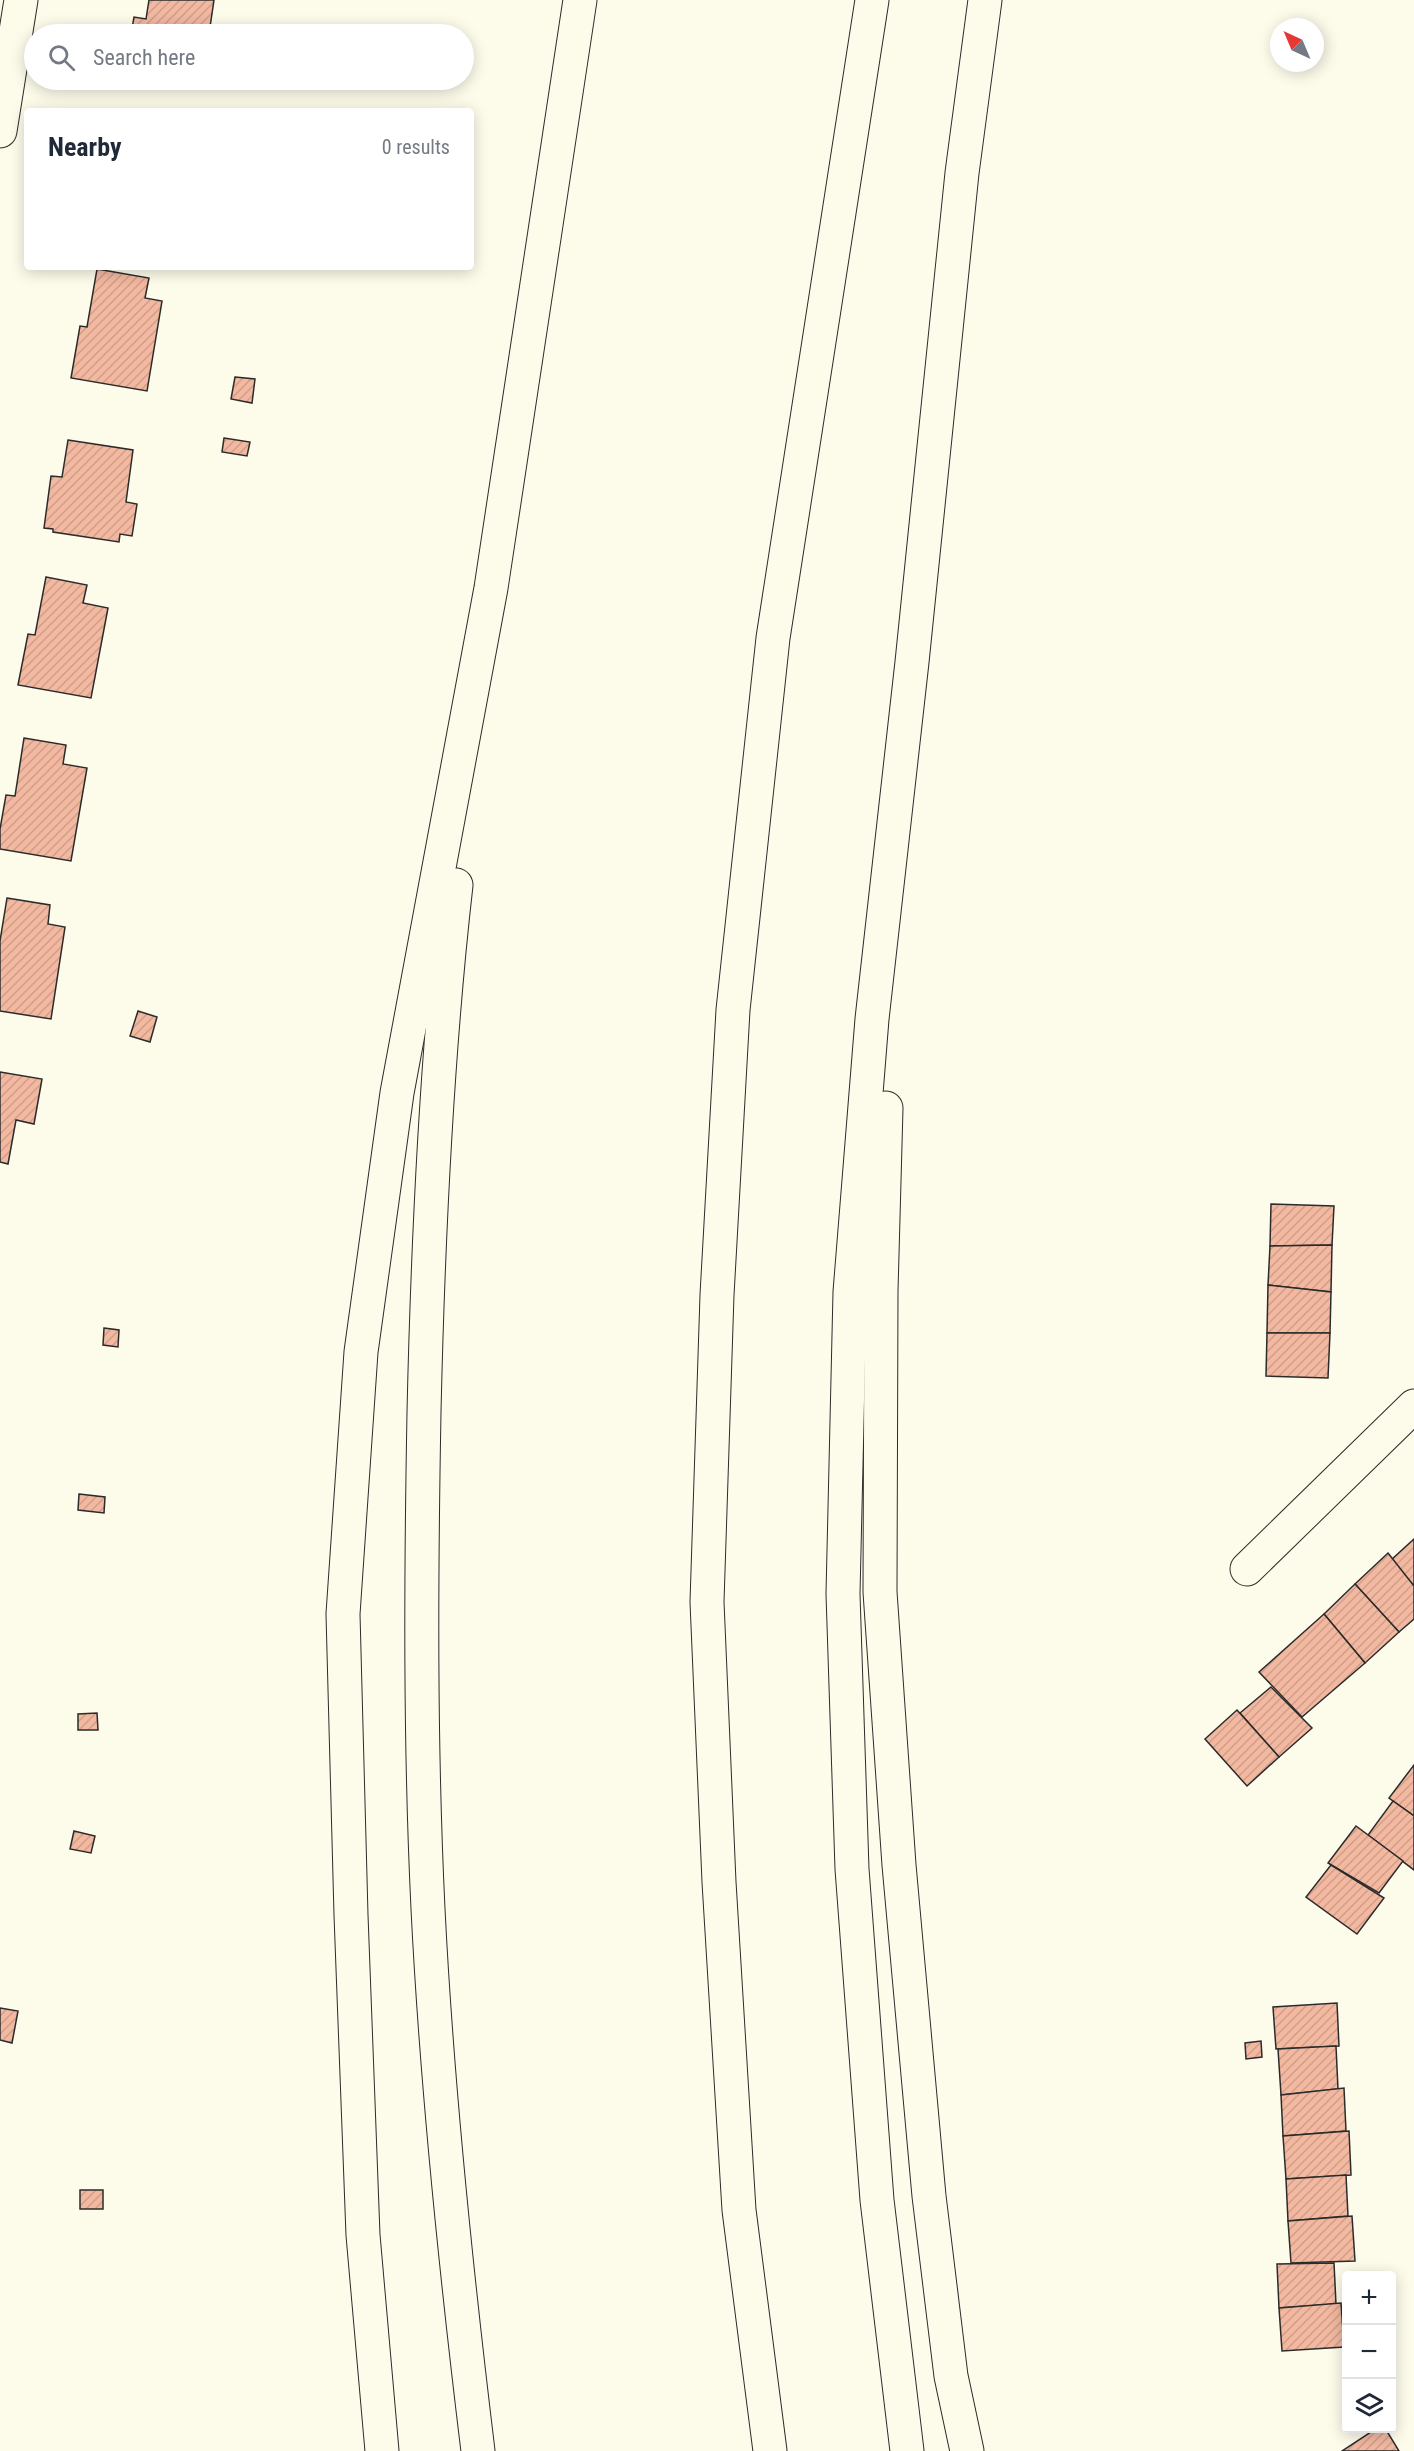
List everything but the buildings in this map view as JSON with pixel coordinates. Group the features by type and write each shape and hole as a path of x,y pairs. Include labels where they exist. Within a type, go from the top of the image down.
{"main road":[{"path":"0,131 21,0"},
{"path":"382,2451 363,2235 343,1614 361,1352 397,1093 491,588 580,0"},
{"path":"770,2451 739,2210 719,1882 707,1602 717,1295 733,1010 773,638 872,0"},
{"path":"907,2451 877,2200 852,1869 843,1594 850,1292 872,1019 912,662 961,185 985,0"},
{"path":"477,2451 452,2229 428,1910 420,1617 426,1302 444,992 491,588"},
{"path":"912,662 889,1020 880,1291 880,1592 898,1864 929,2196 951,2376 967,2451"},
{"path":"1247,1569 1414,1407"}]}
